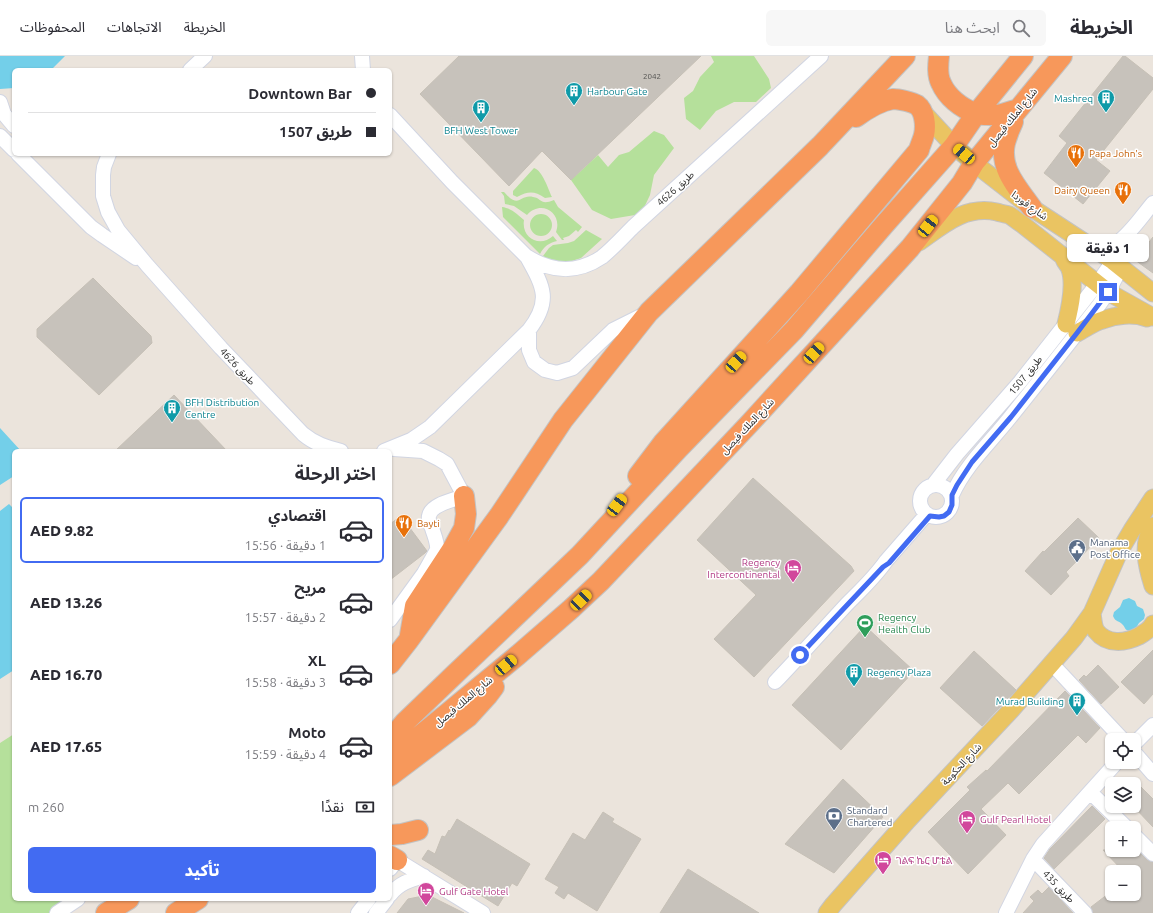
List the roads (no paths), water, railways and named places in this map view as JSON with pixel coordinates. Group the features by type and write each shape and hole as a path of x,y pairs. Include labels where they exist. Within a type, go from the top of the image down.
{"highway":[{"path":"392,661 499,516 563,420 649,312 820,146 905,56"},
{"path":"939,56 938,71 941,83 949,96 960,105 976,114 998,115 1018,109"},
{"path":"392,738 455,674 580,555 679,448 794,330 954,146 976,114 1024,56"},
{"name":"شارع الملك فيصل","path":"392,754 408,745 518,655 601,581 910,248 962,183 974,163 1062,56"},
{"path":"580,555 663,443 799,293 919,150 924,134 925,123 922,113 917,106 904,100 894,99 879,104 860,115 820,146"},
{"path":"1018,109 1005,142 1004,154 1005,164 1009,176 1027,216"},
{"path":"408,641 415,606 453,548 464,528 466,514 464,496"},
{"path":"392,774 468,717 488,695 518,655"},
{"path":"392,835 418,830"},
{"path":"106,913 125,901"}],"main road":[{"name":"شارع فوردا","path":"917,106 954,146 974,163 1027,216 1061,256 1102,288 1153,318"},
{"path":"910,248 953,219 968,212 992,211 1008,215 1027,216"},
{"name":"شارع فوردا","path":"1027,216 1111,260 1153,293"},
{"path":"1061,256 1069,267 1072,277 1070,308 1072,328 1122,315 1153,318"},
{"name":"شارع الحكومة","path":"827,913 908,820 1012,709 1074,638 1092,613 1119,552 1153,498"},
{"path":"1152,528 1146,544 1150,560 1150,574 1153,586"},
{"path":"1092,613 1096,630 1101,636 1110,641 1121,642 1134,638 1153,627"}],"street":[{"path":"192,68 206,56"},
{"name":"طريق 4626","path":"392,117 452,182 526,256 544,266 556,269 577,268 602,257 812,61 821,56"},
{"path":"0,102 4,114 12,124"},
{"path":"0,136 12,148"},
{"name":"طريق 4626","path":"20,156 91,227 102,236 147,265"},
{"name":"طريق 4626","path":"108,156 104,166 102,196 108,212 118,230 221,348 303,434 312,442 334,449"},
{"path":"1111,260 1115,244 1121,240 1153,203"},
{"name":"طريق 4626","path":"389,449 410,440 430,427 529,330 541,311 543,297 540,283 526,256"},
{"name":"طريق 1507","path":"952,495 972,462 1011,417 1072,328 1102,288 1111,260"},
{"path":"529,330 529,350 534,362 545,370 557,373 573,368 613,330 649,312"},
{"name":"طريق 1507","path":"933,485 957,454 1020,382 1072,328"},
{"name":"طريق 4626","path":"392,450 423,451 447,464 464,496"},
{"path":"933,485 946,488 952,495 952,505 947,513 939,517 928,515 922,508 920,500 924,490 933,485"},
{"path":"392,618 424,573 437,550 438,546 429,520 430,513 435,506 464,496"},
{"path":"775,682 883,567 886,561 928,515"},
{"path":"1052,664 1116,733"},
{"path":"1141,737 1153,725"},
{"path":"1141,760 1153,774"},
{"path":"1006,913 1033,859 1043,844 1111,769"},
{"path":"1090,792 1120,821"},
{"path":"1141,842 1153,854"},
{"name":"طريق 435","path":"1033,859 1085,913"},
{"path":"392,862 424,876 483,913"},
{"path":"392,893 399,885 424,876"},
{"path":"57,913 75,901"},
{"path":"358,913 367,901"},
{"path":"376,913 385,901"}],"water":[{"path":"0,56 65,56 53,68 12,68 12,88 0,89"},
{"path":"0,428 19,449 12,449 12,477 0,485"},
{"path":"9,504 12,507 12,671 0,679 0,511"},
{"path":"1129,598 1135,601 1137,606 1143,609 1145,615 1144,619 1136,628 1130,631 1126,630 1122,623 1115,620 1113,616 1114,612 1120,607 1123,600"}],"place":[{"name":"Harbour Gate","path":"574,106"},
{"name":"Mashreq","path":"1106,113"},
{"name":"BFH West Tower","path":"481,123"},
{"name":"Papa John's","path":"1076,168"},
{"name":"Dairy Queen","path":"1123,205"},
{"name":"BFH Distribution Centre","path":"172,423"},
{"name":"Bayti","path":"404,538"},
{"name":"Manama Post Office","path":"1077,563"},
{"name":"Regency Intercontinental","path":"793,583"},
{"name":"Regency Health Club","path":"865,638"},
{"name":"Regency Plaza","path":"854,687"},
{"name":"Murad Building","path":"1077,716"},
{"name":"Standard Chartered","path":"834,831"},
{"name":"Gulf Pearl Hotel","path":"967,834"},
{"name":"ገልፍ ኬር ሆቴል","path":"883,875"},
{"name":"Gulf Gate Hotel","path":"426,906"}]}
